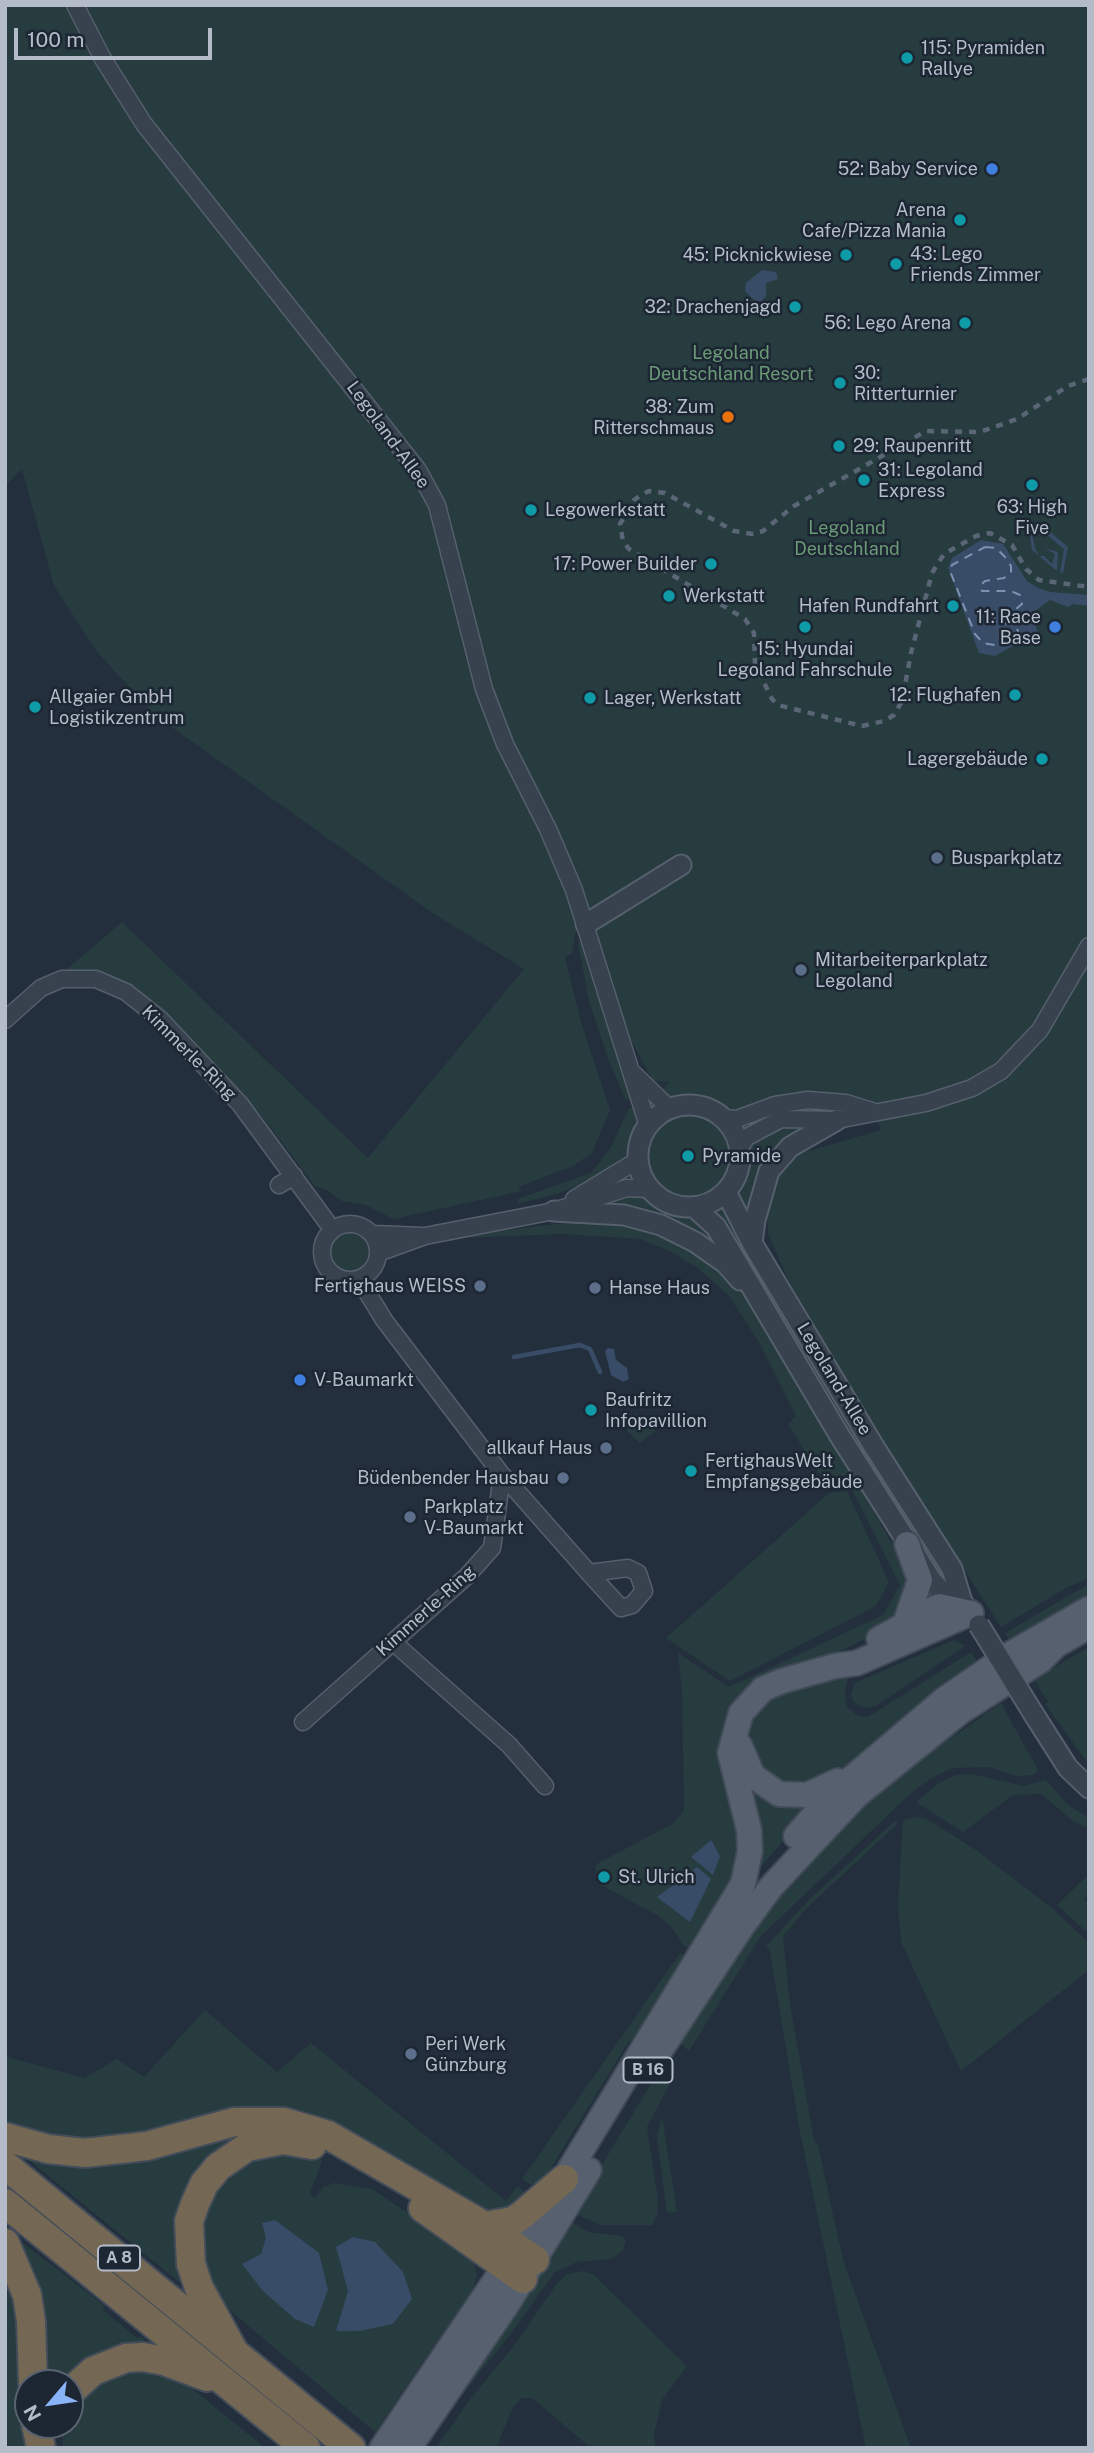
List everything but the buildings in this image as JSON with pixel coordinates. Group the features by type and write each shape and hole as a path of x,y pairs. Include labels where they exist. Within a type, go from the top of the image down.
{"highway":[{"path":"5,2137 48,2149 106,2152 147,2146 234,2122 284,2122 328,2135 485,2226 521,2264"},
{"path":"233,2350 203,2297 191,2264 189,2221 204,2184 218,2167 247,2147 283,2140 324,2148 420,2207 521,2264"},
{"name":"A 8","path":"5,2165 351,2448"},
{"path":"485,2226 513,2221 522,2216 564,2179"},
{"name":"A 8","path":"5,2203 306,2448"},
{"path":"5,2243 27,2295 32,2369"},
{"path":"84,2378 110,2362 144,2357 181,2367 228,2385"}],"main road":[{"path":"905,1624 920,1580 907,1544"},
{"path":"835,1666 939,1606 970,1613"},
{"name":"B 16","path":"521,2264 564,2179 716,1930 832,1795 945,1699 1009,1655 1089,1609"},
{"path":"716,1930 743,1884 750,1851 747,1819 730,1753 737,1724 748,1703 763,1689 835,1666 857,1663 970,1613"},
{"name":"B 16","path":"382,2448 407,2437 741,1928 771,1887 848,1805 886,1770 960,1712 1040,1661 1056,1645 1089,1626"},
{"path":"1040,1661 1089,1640"},
{"path":"737,1724 741,1751 752,1776 779,1794 793,1797 821,1791 851,1770 868,1763"}],"street":[{"name":"Legoland-Allee","path":"75,5 103,59 161,147 418,470 437,505 449,544 469,642 484,689 505,744 548,829 586,923 648,1126"},
{"path":"586,923 681,865"},
{"path":"739,1147 755,1132 781,1119 837,1120 877,1112 946,1097 972,1088 1000,1072 1040,1030 1084,959 1089,946"},
{"name":"Kimmerle-Ring","path":"5,1020 51,982 86,977 117,986 160,1019 231,1095 332,1229"},
{"name":"Legoland-Allee","path":"630,1070 670,1110"},
{"path":"723,1118 737,1119 775,1105 808,1100 846,1103 877,1112"},
{"path":"378,1253 425,1236 554,1211 627,1188 649,1189 638,1160 640,1141 648,1126 670,1110 692,1105 709,1109 723,1118 739,1147 739,1164 726,1192 710,1203 694,1207"},
{"path":"752,1243 755,1220 769,1171 790,1147 837,1120"},
{"path":"554,1211 638,1160"},
{"path":"279,1185 294,1176"},
{"name":"Legoland-Allee","path":"649,1189 670,1203 694,1207 716,1227 907,1544 942,1592 970,1613"},
{"name":"Legoland-Allee","path":"726,1192 752,1243 916,1516 952,1569 970,1613"},
{"path":"554,1211 624,1215 661,1226 695,1242 724,1263 767,1310"},
{"path":"373,1234 378,1253 373,1269 359,1279 341,1279 326,1268 321,1250 332,1229 340,1225 358,1224 373,1234 425,1236"},
{"path":"359,1279 384,1320 502,1475 590,1573"},
{"name":"Kimmerle-Ring","path":"303,1722 467,1576 492,1548 502,1475"},
{"path":"970,1613 1068,1768 1089,1788"},
{"path":"393,1642 509,1745 545,1786"}],"green space":[{"name":"Legoland Deutschland Resort","path":"5,5 1089,5 1089,1578 1066,1588 1001,1627 868,1421 788,1279 768,1234 767,1206 773,1185 782,1169 798,1154 881,1130 868,1099 815,1091 794,1092 761,1101 745,1109 732,1109 700,1097 669,1097 660,1091 670,1082 653,1081 626,1031 558,838 500,709 465,646 505,759 565,885 578,920 572,953 565,958 582,1025 610,1110 592,1153 573,1166 518,1187 522,1191 393,1219 366,1205 342,1201 327,1190 315,1186 261,1115 161,1011 107,975 84,971 62,973 122,922 368,1158 524,969 431,912 155,715 97,652 54,586 22,469 5,486"},
{"path":"583,939 635,1098 629,1100 625,1099 608,1058 589,1001 578,943"},
{"path":"638,1105 640,1115 628,1142 625,1160 602,1176 557,1194 516,1204 520,1198 591,1173 611,1147 629,1108"},
{"path":"689,1114 712,1121 724,1133 731,1156 724,1179 712,1191 689,1198 666,1191 654,1179 647,1156 654,1133 666,1121"},
{"path":"815,1126 785,1140 774,1150 766,1162 746,1216 735,1198 753,1140 776,1127"},
{"path":"639,1194 667,1211 697,1220 730,1253 599,1208 602,1200"},
{"path":"722,1205 949,1575 948,1591 708,1212"},
{"path":"575,1222 644,1225 717,1263 753,1302 891,1542 904,1557 913,1590 888,1627 732,1706 722,1732 723,1755 743,1830 741,1872 694,1947 685,1947 669,1924 657,1915 599,1884 595,1865 674,1823 684,1810 682,1691 678,1653 729,1687 883,1615 900,1585 848,1481 827,1486 788,1424 796,1416 759,1342 729,1296 699,1269 672,1252 641,1239 562,1234 462,1238 487,1232"},
{"path":"349,1233 362,1239 368,1252 362,1265 349,1271 336,1265 330,1252 336,1239"},
{"path":"629,1414 639,1414 656,1430 640,1443 628,1432 623,1420"},
{"path":"847,1491 889,1582 876,1606 730,1681 666,1638 829,1493"},
{"path":"1089,1584 1089,1598 1010,1641 1005,1633"},
{"path":"954,1640 965,1646 876,1706 864,1708 853,1701 851,1693 855,1683"},
{"path":"1089,1647 1089,1765 1045,1704 1048,1702 1034,1679"},
{"path":"971,1652 978,1663 930,1695 833,1779 819,1787 775,1786 747,1749 747,1724 765,1700 785,1689 850,1674 845,1688 846,1706 858,1716 868,1717"},
{"path":"1001,1703 1038,1770 1034,1775 1017,1776 989,1767 952,1768 930,1779 910,1794 761,1936 689,2051 677,2040 766,1907 861,1808 900,1774"},
{"path":"744,1774 813,1798 799,1823 751,1878"},
{"path":"972,1774 1024,1786 1046,1780 1068,1805 1089,1818 1089,1828 1074,1822 1041,1794 1013,1795 963,1832 916,1802 939,1783 956,1775"},
{"path":"917,1817 927,1819 976,1850 1052,1908 1089,1943 1089,1970 961,2071 901,1942 898,1904 903,1820"},
{"path":"896,1820 897,1824 809,1906 783,1936 790,2004 814,2140 818,2145 843,2260 911,2448 866,2448 800,2132 770,1951 766,1946 810,1899"},
{"path":"1089,1874 1089,1895 1084,1899 1089,1903 1089,1934 1057,1905"},
{"path":"680,1953 683,1956 676,1978 653,2013 626,2046 538,2189 522,2179"},
{"path":"205,2010 277,2072 311,2043 506,2201 517,2186 532,2198 519,2209 482,2216 370,2150 361,2137 334,2131 130,2138 85,2143 5,2126 5,2054 84,2078 117,2059 144,2077"},
{"path":"660,2069 673,2078 647,2127 658,2201 657,2214 652,2225 600,2225 576,2214 573,2223 588,2232 622,2236 626,2240 623,2251 611,2259 577,2262 555,2272 510,2335 424,2442 503,2327"},
{"path":"662,2116 677,2212 667,2213 657,2136"},
{"path":"266,2129 223,2153 186,2277 179,2282 15,2149"},
{"path":"269,2146 319,2155 322,2162 310,2193 315,2198 323,2187 334,2183 372,2189 453,2243 474,2264 477,2275 473,2289 375,2432 214,2297 195,2227 210,2186"},
{"path":"14,2236 105,2306 103,2310 137,2338 140,2336 158,2351 84,2377 84,2369 38,2369"},
{"path":"5,2259 13,2276 21,2369 14,2369 14,2439 30,2439 32,2448 5,2448"},
{"path":"583,2271 594,2275 687,2366 662,2400 654,2433 655,2448 591,2448 532,2398 522,2398 513,2407 496,2448 436,2448 471,2398 513,2347 556,2285 567,2274"},
{"path":"137,2362 179,2378 265,2448 63,2448 63,2439 84,2439 84,2386"}],"water":[{"path":"762,270 776,272 778,279 766,283 766,296 762,301 755,301 745,291 746,283"},
{"path":"1037,521 1068,547 1063,573 1060,573 1064,549 1036,526 1032,534 1039,556 1032,550 1029,528"},
{"path":"981,540 1003,544 1027,581 1038,588 1050,592 1089,595 1089,606 1073,604 1068,607 1050,600 1035,611 1033,618 1038,632 995,656 979,653 948,568 952,558"},
{"path":"1044,548 1058,552 1057,571 1039,556 1044,556 1052,564 1055,554"},
{"path":"608,1348 614,1349 616,1360 627,1368 629,1379 623,1382 611,1375 605,1351"},
{"path":"711,1840 720,1856 713,1875 691,1857"},
{"path":"697,1867 711,1879 690,1922 657,1897"},
{"path":"275,2220 319,2253 328,2290 314,2327 295,2319 262,2290 242,2264 261,2254 266,2238 262,2223"},
{"path":"353,2237 375,2242 403,2272 412,2299 393,2324 359,2331 336,2331 348,2291 336,2247"}],"waterway":[{"path":"514,1357 580,1345 590,1349 600,1372"}],"ferry route":[{"path":"985,547 996,548 1011,566 1011,572 1004,578 985,581 980,586 982,591 1011,591 1020,595 1022,604 1015,610 993,616 996,622 1015,625 1018,631 1016,637 1009,642 995,645 983,643 975,634 950,571 952,565 985,547"}],"railway":[{"path":"1089,379 1068,386 1017,419 980,432 926,431 794,506 763,531 753,534 734,531 665,493 649,491 634,500 620,524 623,541 629,549 745,619 754,633 755,664 772,699 778,705 862,726 884,721 894,715 902,701 911,653 932,573 944,554 976,536 990,533 1012,545 1026,569 1039,580 1089,587"}],"place":[{"name":"115: Pyramiden Rallye","path":"907,58"},
{"name":"52: Baby Service","path":"992,169"},
{"name":"Arena Cafe/Pizza Mania","path":"960,220"},
{"name":"45: Picknickwiese","path":"846,255"},
{"name":"43: Lego Friends Zimmer","path":"896,264"},
{"name":"32: Drachenjagd","path":"795,307"},
{"name":"56: Lego Arena","path":"965,323"},
{"name":"30: Ritterturnier","path":"840,383"},
{"name":"38: Zum Ritterschmaus","path":"728,417"},
{"name":"29: Raupenritt","path":"839,446"},
{"name":"31: Legoland Express","path":"864,480"},
{"name":"63: High Five","path":"1032,485"},
{"name":"Legowerkstatt","path":"531,510"},
{"name":"17: Power Builder","path":"711,564"},
{"name":"Werkstatt","path":"669,596"},
{"name":"Hafen Rundfahrt","path":"953,606"},
{"name":"15: Hyundai Legoland Fahrschule","path":"805,627"},
{"name":"11: Race Base","path":"1055,627"},
{"name":"12: Flughafen","path":"1015,695"},
{"name":"Lager, Werkstatt","path":"590,698"},
{"name":"Allgaier GmbH Logistikzentrum","path":"35,707"},
{"name":"Lagergebäude","path":"1042,759"},
{"name":"Busparkplatz","path":"937,858"},
{"name":"Mitarbeiterparkplatz Legoland","path":"801,970"},
{"name":"Pyramide","path":"688,1156"},
{"name":"Fertighaus WEISS","path":"480,1286"},
{"name":"Hanse Haus","path":"595,1288"},
{"name":"V-Baumarkt","path":"300,1380"},
{"name":"Baufritz Infopavillion","path":"591,1410"},
{"name":"allkauf Haus","path":"606,1448"},
{"name":"FertighausWelt Empfangsgebäude","path":"691,1471"},
{"name":"Büdenbender Hausbau","path":"563,1478"},
{"name":"Parkplatz V-Baumarkt","path":"410,1517"},
{"name":"St. Ulrich","path":"604,1877"},
{"name":"Peri Werk Günzburg","path":"411,2054"}],"park label":[{"name":"Legoland Deutschland","path":"847,538"}]}
